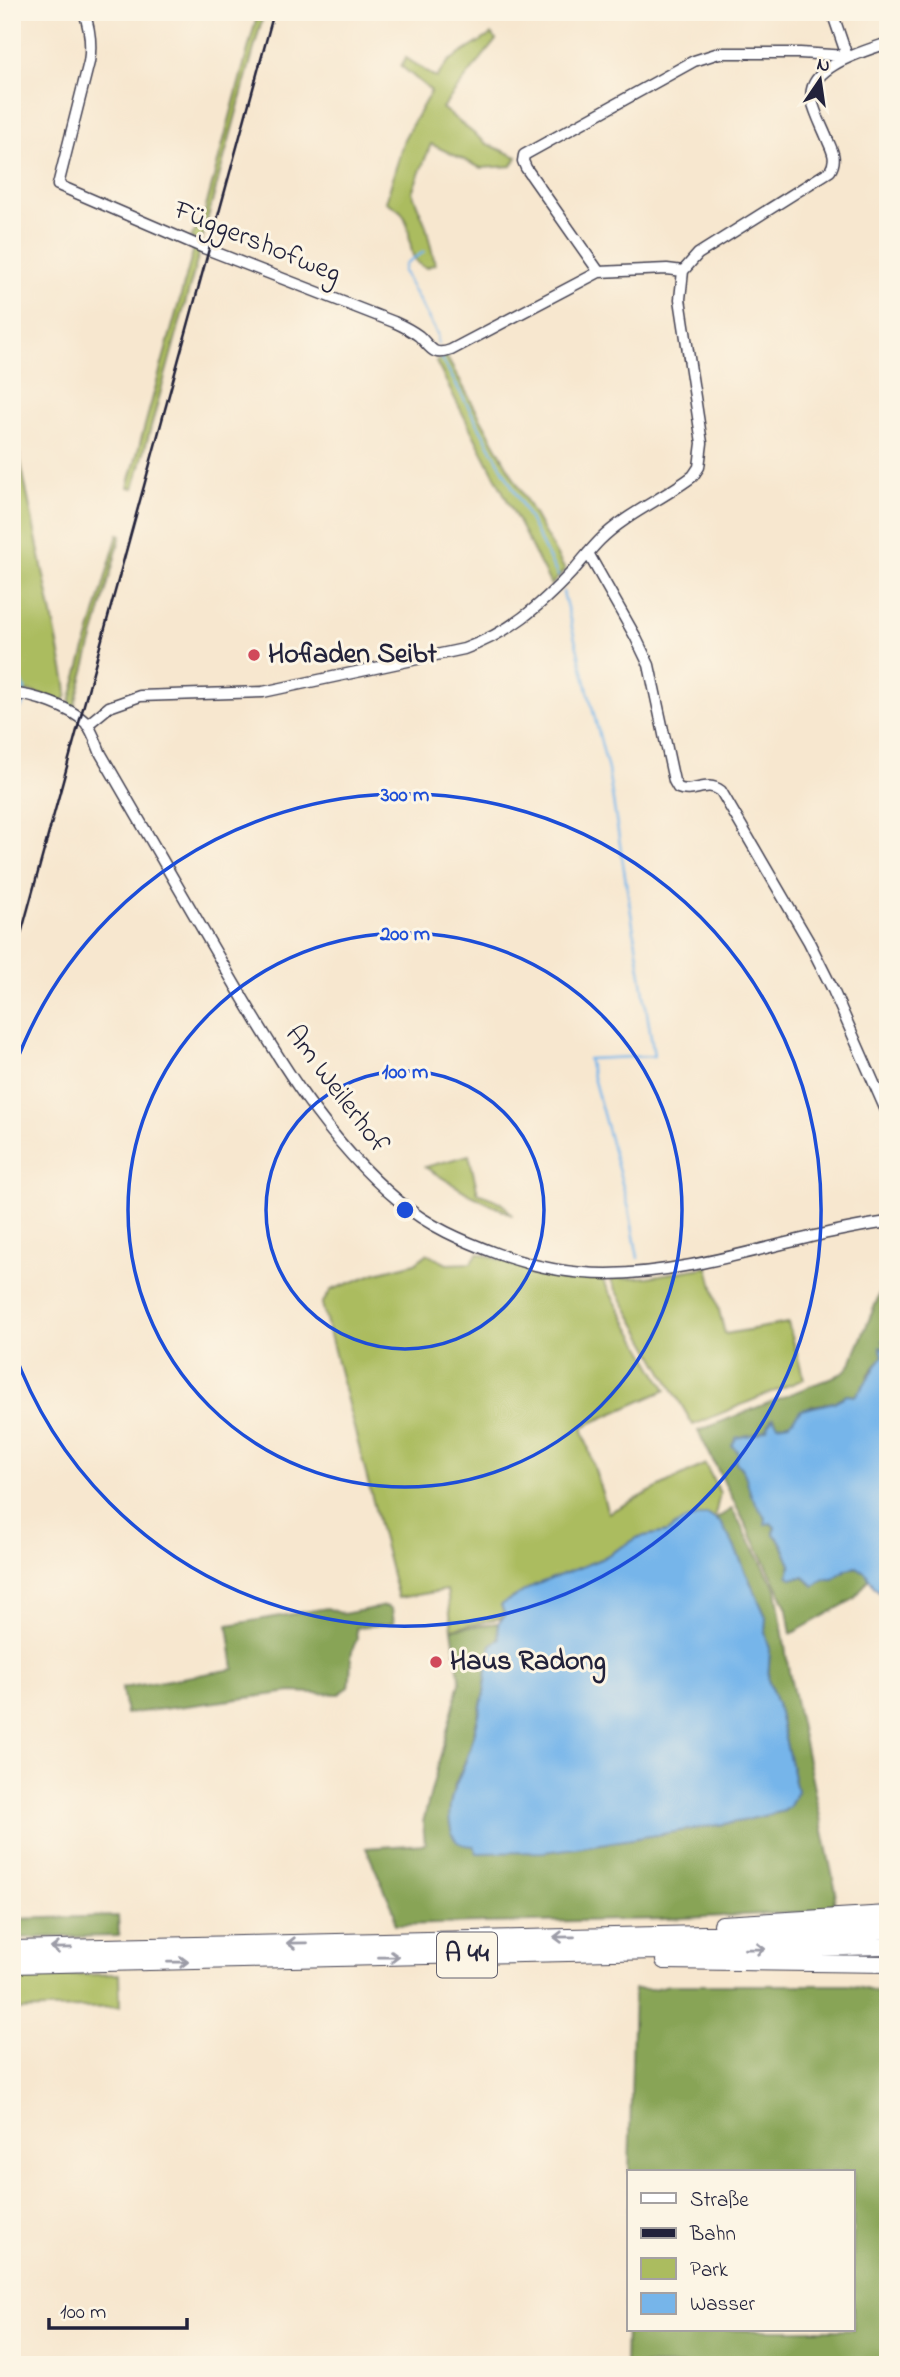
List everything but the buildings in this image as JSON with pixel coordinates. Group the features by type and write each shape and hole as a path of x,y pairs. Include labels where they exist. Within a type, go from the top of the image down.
{"highway":[{"path":"632,1936 715,1924 888,1913"},
{"name":"A 44","path":"12,1949 888,1930"},
{"name":"A 44","path":"12,1965 888,1946"},
{"path":"614,1952 643,1961 888,1964"},
{"path":"828,1964 888,1975"}],"street":[{"name":"Függershofweg","path":"84,12 90,38 89,62 58,185 204,248 394,322 420,338 433,351 442,354 599,272"},
{"path":"832,12 847,56"},
{"path":"683,271 667,269 599,272 526,169 524,155 694,61 719,53 847,56 888,43"},
{"path":"21,695 65,710 88,725 109,707 139,696 263,692 464,649 487,640 528,615 614,528 681,485 693,476 699,467 702,443 680,299 683,271 698,254 834,166 833,154 812,100 812,91 814,83 847,56"},
{"path":"588,553 649,665 674,781 678,788 691,790 714,785 721,791 809,942 888,1115"},
{"name":"Am Weilerhof","path":"88,725 94,740 255,1020 305,1097 353,1158 401,1203 438,1228 521,1262 604,1274 647,1273 700,1264 888,1222"}],"green space":[{"path":"258,12 264,12 201,243 190,238 202,222"},
{"path":"492,34 496,40 442,108 487,144 517,157 512,166 481,168 431,144 412,192 426,226 435,264 426,268 419,264 411,251 405,219 400,211 386,202 404,139 431,91 401,66 406,58 436,78 449,61"},
{"path":"194,248 200,250 134,488 128,487"},
{"path":"446,356 565,570 551,585 436,362"},
{"path":"12,452 19,454 66,683 67,695 63,702 32,692 12,691"},
{"path":"118,534 121,535 74,708 69,705"},
{"path":"469,1155 478,1193 501,1203 511,1214 469,1194 425,1167"},
{"path":"478,1253 539,1270 602,1279 666,1390 582,1427 608,1513 705,1464 720,1493 714,1520 683,1521 667,1532 639,1537 601,1559 533,1586 501,1605 505,1617 452,1629 447,1590 398,1598 322,1304 331,1290 376,1273 415,1263 427,1254 447,1264 471,1263"},
{"path":"708,1267 725,1334 788,1323 804,1379 693,1425 610,1279 648,1277"},
{"path":"888,1274 888,1336 883,1341 886,1342 883,1356 869,1374 864,1387 855,1396 847,1395 834,1402 812,1406 790,1423 778,1426 774,1418 771,1419 767,1429 744,1436 737,1449 739,1456 735,1461 747,1477 762,1511 775,1527 774,1534 791,1564 789,1569 792,1578 804,1577 811,1584 857,1567 867,1573 869,1579 854,1599 791,1634 787,1609 778,1588 698,1431 843,1373 851,1363"},
{"path":"732,1509 776,1589 789,1672 836,1892 832,1909 665,1919 395,1925 394,1911 366,1848 425,1844 423,1822 460,1682 452,1629 498,1623 499,1639 491,1645 484,1693 469,1752 450,1804 450,1825 544,1852 742,1821 784,1811 797,1791 777,1704 768,1680 770,1649 765,1633 766,1617 734,1546 714,1520"},
{"path":"385,1606 392,1609 394,1623 356,1628 357,1640 351,1656 349,1687 339,1694 291,1692 126,1714 122,1688 234,1669 228,1625 327,1608 343,1614"},
{"path":"118,1916 119,1936 12,1938 12,1919"},
{"path":"119,1974 120,2007 12,2010 12,1977"},
{"path":"669,1985 849,1985 888,1995 888,2365 625,2365 627,2285 627,2332 855,2332 855,2170 629,2170 634,1989"}],"water":[{"path":"888,1336 888,1598 875,1588 866,1573 857,1567 847,1569 833,1579 824,1579 814,1586 804,1577 788,1576 791,1564 774,1534 775,1527 771,1523 765,1524 766,1518 751,1496 744,1472 735,1461 737,1450 732,1446 736,1438 767,1429 773,1418 778,1425 790,1423 801,1410 834,1402 847,1395 855,1396 883,1356 880,1347 884,1348 886,1342 883,1340"},
{"path":"707,1514 721,1523 766,1617 765,1633 770,1649 768,1680 777,1704 797,1791 790,1806 784,1811 742,1821 544,1852 477,1853 474,1846 457,1841 450,1824 450,1805 477,1722 491,1645 499,1639 498,1623 505,1616 501,1605 533,1586 601,1559 639,1537 667,1532 683,1521"}],"waterway":[{"path":"424,252 406,263 403,271 437,334 438,344"},
{"path":"441,357 558,576"},
{"path":"563,592 608,770 654,1056 588,1059 629,1209 638,1258"},
{"path":"12,667 25,689 24,693"},
{"path":"12,721 24,699"}],"railway":[{"path":"12,967 274,12"}],"place":[{"name":"Hofladen Seibt","path":"254,655"},
{"name":"Haus Radong","path":"436,1662"}]}
